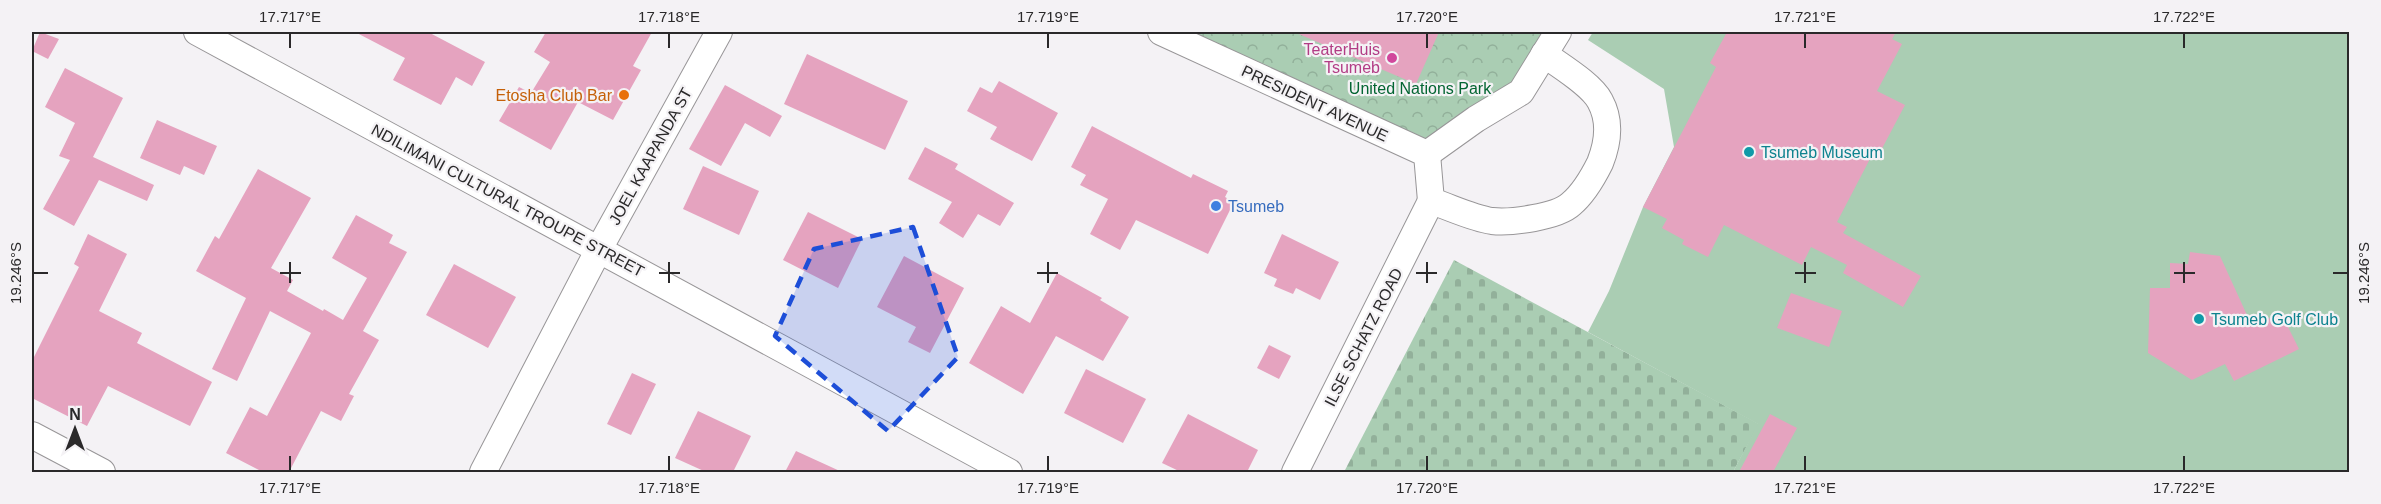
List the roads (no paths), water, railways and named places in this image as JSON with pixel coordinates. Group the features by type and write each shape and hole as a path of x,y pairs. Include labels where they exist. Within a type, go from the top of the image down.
{"street":[{"name":"NDILIMANI CULTURAL TROUPE STREET","path":"197,32 1009,472"},
{"name":"JOEL KAAPANDA ST","path":"483,472 599,249 719,32"},
{"name":"PRESIDENT AVENUE","path":"1161,32 1427,154"},
{"path":"1544,54 1600,100 1607,121 1608,138 1604,152 1586,187 1571,205 1558,211 1516,221 1491,220 1431,201 1427,154 1476,119 1521,92 1544,54 1558,32"},
{"name":"ILSE SCHATZ ROAD","path":"1295,472 1431,201"},
{"path":"32,436 102,472"}],"place":[{"name":"TeaterHuis Tsumeb","path":"1392,58"},
{"name":"Etosha Club Bar","path":"624,95"},
{"name":"Tsumeb Museum","path":"1749,152"},
{"name":"Tsumeb","path":"1216,206"},
{"name":"Tsumeb Golf Club","path":"2199,319"}],"park label":[{"name":"United Nations Park","path":"1420,88"}]}
